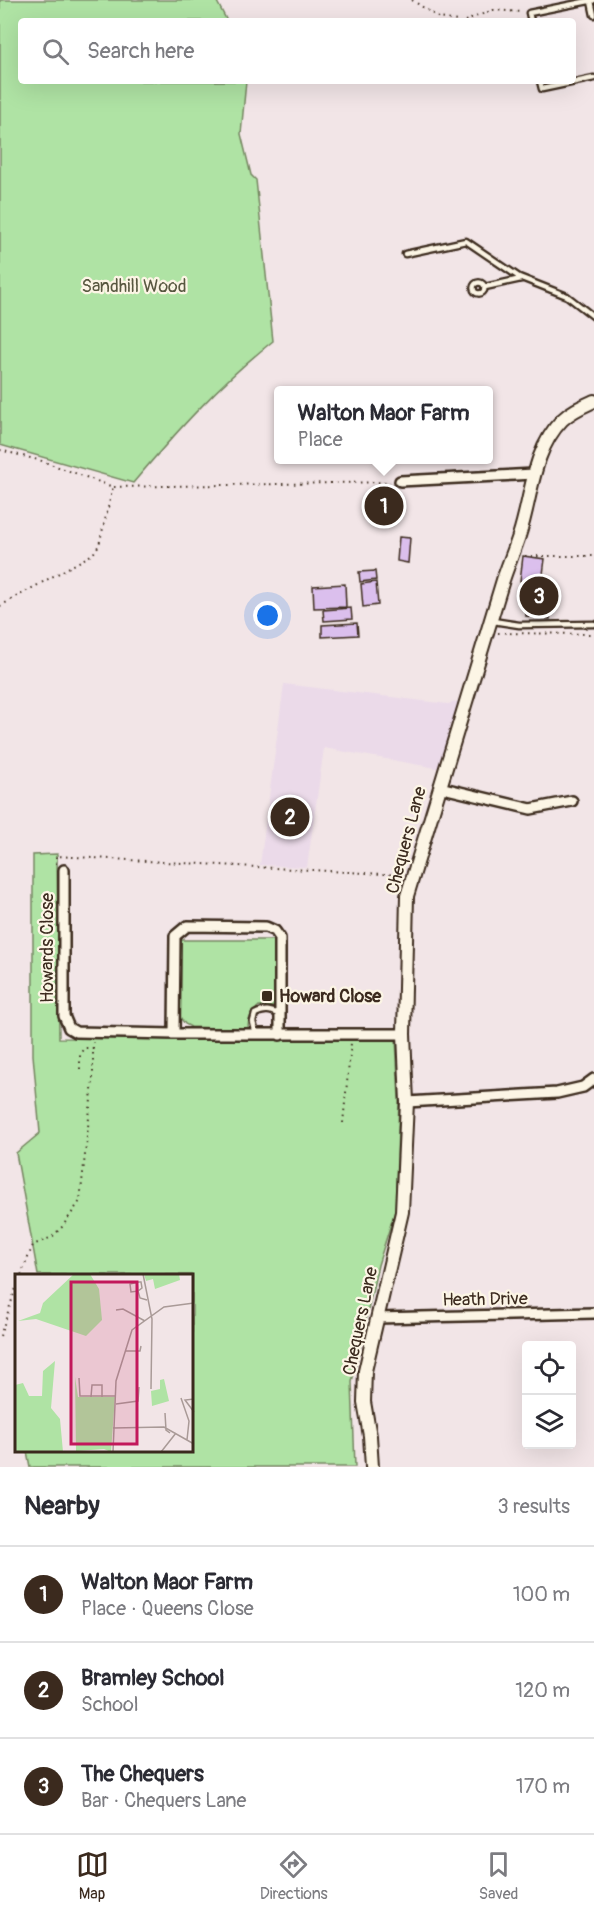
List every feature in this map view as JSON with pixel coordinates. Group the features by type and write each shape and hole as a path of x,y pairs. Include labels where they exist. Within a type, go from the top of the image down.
{"main road":[{"name":"Chequers Lane","path":"372,1467 370,1436 364,1402 365,1371 402,1212 407,1102 404,1034 407,896 490,620 519,536 534,474 548,441 563,418 594,401"}],"street":[{"path":"400,481 534,474"},
{"path":"439,787 531,809 572,801"},
{"name":"Howards Close","path":"64,870 64,1016 69,1028 76,1032 404,1034"},
{"path":"174,1034 175,936 187,926 266,927 280,938 280,1035"},
{"path":"407,1102 557,1093 583,1087 594,1079"},
{"name":"Heath Drive","path":"377,1318 594,1313"}],"lane":[{"path":"531,18 530,13 593,1 594,15"},
{"path":"576,81 594,78"},
{"path":"541,84 542,88 563,84"},
{"path":"405,254 466,241 524,279 567,296 594,317"},
{"path":"484,287 524,279"},
{"path":"490,620 519,625 594,624"},
{"path":"256,1034 253,1022 255,1014 262,1010 270,1010 280,1015"}],"path":[{"path":"412,0 439,18"},
{"path":"473,18 493,10 530,13"},
{"path":"0,450 42,461 113,487 400,481"},
{"path":"0,606 93,554 99,545 113,487"},
{"path":"511,557 594,556"},
{"path":"487,633 594,634"},
{"path":"64,870 56,868 56,856 412,876"},
{"path":"21,1274 33,1245 52,1237 80,1201 93,1081 93,1033"},
{"path":"343,1124 352,1034"},
{"path":"80,1069 80,1054 84,1048 93,1048"},
{"path":"0,1336 15,1291"}],"shaded area":[{"path":"284,684 448,704 463,700 442,769 324,748 307,867 260,865"}],"green space":[{"name":"Sandhill Wood","path":"0,0 216,0 225,18 18,18 18,84 246,84 241,134 251,175 256,180 273,341 199,409 133,483 0,445"},
{"path":"57,854 59,1038 396,1039 399,1100 395,1211 378,1265 352,1382 355,1467 30,1467 27,1452 194,1452 194,1274 38,1274 16,1153 40,1133 33,1055 33,855"},
{"path":"180,940 275,940 276,1007 259,1006 250,1016 248,1029 191,1027 185,1024 179,1016"}],"building":[{"path":"377,487 389,488 388,499 393,500 392,513 386,512 385,522 373,521"},
{"path":"399,537 410,538 408,563 397,561"},
{"path":"523,556 545,559 542,582 554,583 550,619 526,616 523,610 526,582 520,581"},
{"path":"375,571 376,580 360,582 359,572"},
{"path":"376,582 378,605 363,607 361,584"},
{"path":"345,584 346,607 314,608 313,586"},
{"path":"351,608 352,619 324,621 323,610"},
{"path":"357,623 358,635 322,637 322,625"}],"place":[{"name":"Walton Maor Farm","path":"384,506"},
{"name":"The Chequers","path":"539,596"},
{"name":"Bramley School","path":"290,817"},
{"name":"Howard Close","path":"267,996"}]}
